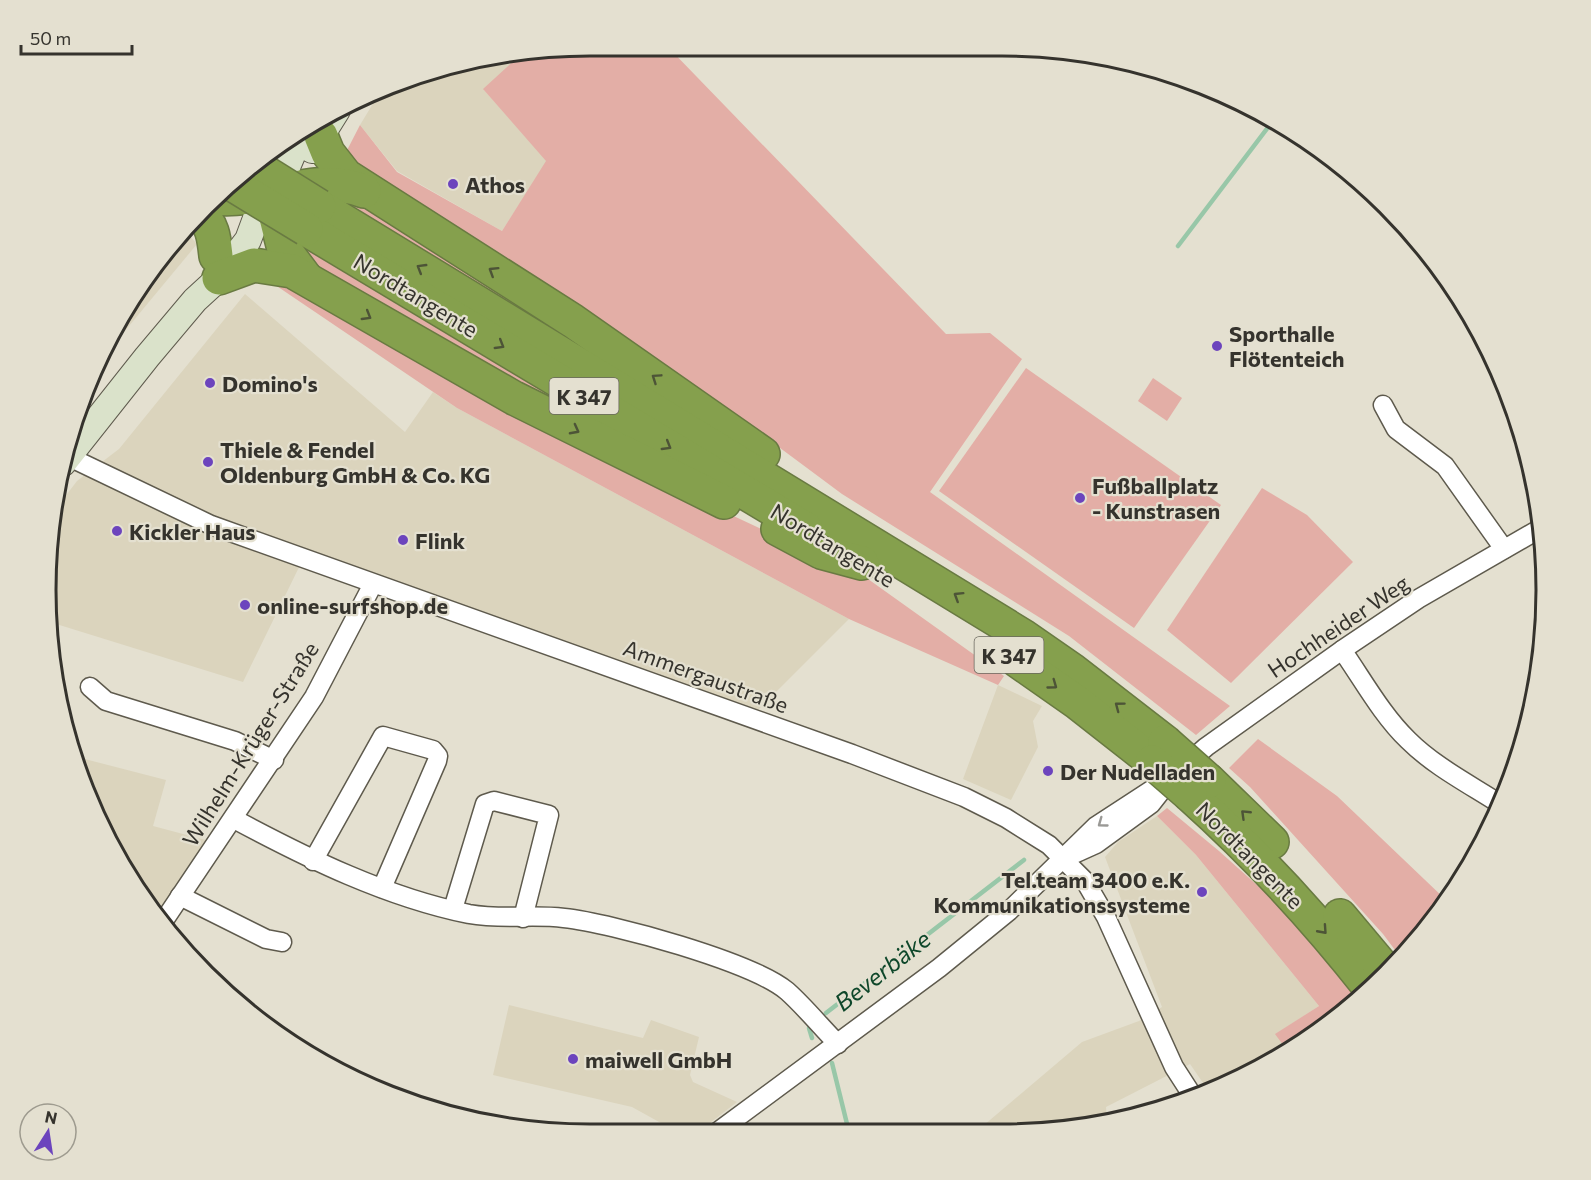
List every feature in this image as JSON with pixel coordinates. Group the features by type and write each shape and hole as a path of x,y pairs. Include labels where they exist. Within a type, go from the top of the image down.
{"highway":[{"name":"K 347","path":"323,127 334,162 346,176 573,321 718,421 806,486 832,518"},
{"name":"K 347","path":"305,277 284,249 266,182 322,183 354,187 372,194"},
{"path":"234,192 266,182"},
{"name":"Nordtangente","path":"266,182 313,218 1034,671 1177,771 1298,901 1365,981"},
{"name":"Nordtangente","path":"239,187 313,218 832,518 1023,636 1072,670 1177,771 1308,880 1381,965"},
{"path":"206,218 213,232 218,267"},
{"name":"K 347","path":"218,267 254,265 275,267 305,277 423,348 593,440 821,552 862,563"}],"street":[{"path":"76,444 195,300 206,271 218,267 235,231 266,182 307,155 319,130"},
{"path":"1383,405 1396,429 1445,466 1503,549"},
{"name":"Ammergaustraße","path":"72,461 211,525 700,699 964,797 1006,818 1065,858 1085,881 1106,916 1174,1067 1189,1090"},
{"name":"Hochheider Weg","path":"728,1124 838,1044 1009,911 1065,858 1096,844 1151,804 1177,771 1229,730 1418,599 1532,532"},
{"name":"Wilhelm-Krüger-Straße","path":"167,916 274,760 314,697 373,584"},
{"path":"1342,650 1392,723 1408,741 1493,799"},
{"path":"90,687 106,701 235,741 274,760"},
{"path":"313,861 383,736 433,750 438,756 437,761 382,888"},
{"path":"453,909 485,804 494,801 549,815 523,918"},
{"path":"234,819 313,861 382,888 453,909 489,916 523,918 539,916 598,924 723,960 771,981 787,991 838,1044"},
{"path":"180,896 266,939 282,942"}],"shaded area":[{"path":"590,56 677,56 946,334 990,333 1022,359 930,492 1230,706 1196,735 1069,636 842,494 768,439 342,160 360,125 397,172 502,231 546,161 483,89 513,61 520,60"},
{"path":"514,61 484,90 547,161 502,231 397,171 360,125 374,101 385,96 452,74"},
{"path":"331,196 356,198 723,435"},
{"path":"190,236 197,244 120,337 146,293 188,238"},
{"path":"299,245 337,262 725,494 593,431 312,268"},
{"path":"259,270 629,467 868,579 1004,676 998,685 849,619 457,408 256,272"},
{"path":"245,294 405,432 433,392 457,408 849,619 751,717 303,559 243,682 57,624 57,555 64,498 77,481 119,449"},
{"name":"Fußballplatz - Kunstrasen","path":"1026,368 1221,505 1134,628 939,491"},
{"path":"1153,378 1182,398 1167,421 1138,401"},
{"path":"1262,488 1307,515 1353,562 1231,683 1167,630"},
{"path":"998,685 1042,706 1033,721 1038,747 1011,800 963,779"},
{"path":"1258,739 1337,796 1440,894 1395,950 1250,787 1229,768"},
{"path":"83,759 166,780 153,826 217,843 164,912 127,857 96,795"},
{"path":"1167,808 1219,851 1288,913 1355,990 1326,1014 1282,1044 1275,1034 1319,1006 1196,855 1157,816"},
{"path":"1157,816 1196,855 1319,1006 1276,1034 1283,1044 1204,1085 1190,1064 1106,1107 1106,1114 1036,1123 985,1124 1082,1042 1139,1021 1162,1007 1105,857 1118,842"},
{"path":"509,1005 643,1038 651,1020 699,1037 690,1075 693,1082 737,1102 709,1124 663,1124 632,1107 493,1075"}],"waterway":[{"name":"Beverbäke","path":"1178,246 1268,127"},
{"name":"Beverbäke","path":"826,1013 1024,860"},
{"name":"Beverbäke","path":"809,1028 812,1038"},
{"name":"Beverbäke","path":"832,1063 847,1124"}],"place":[{"name":"Athos","path":"453,184"},
{"name":"Sporthalle Flötenteich","path":"1217,346"},
{"name":"Domino's","path":"210,383"},
{"name":"Thiele & Fendel Oldenburg GmbH & Co. KG","path":"208,462"},
{"name":"Fußballplatz - Kunstrasen","path":"1080,498"},
{"name":"Kickler Haus","path":"117,531"},
{"name":"Flink","path":"403,540"},
{"name":"online-surfshop.de","path":"245,605"},
{"name":"Der Nudelladen","path":"1048,771"},
{"name":"Tel.team 3400 e.K. Kommunikationssysteme","path":"1202,892"},
{"name":"maiwell GmbH","path":"573,1059"}]}
